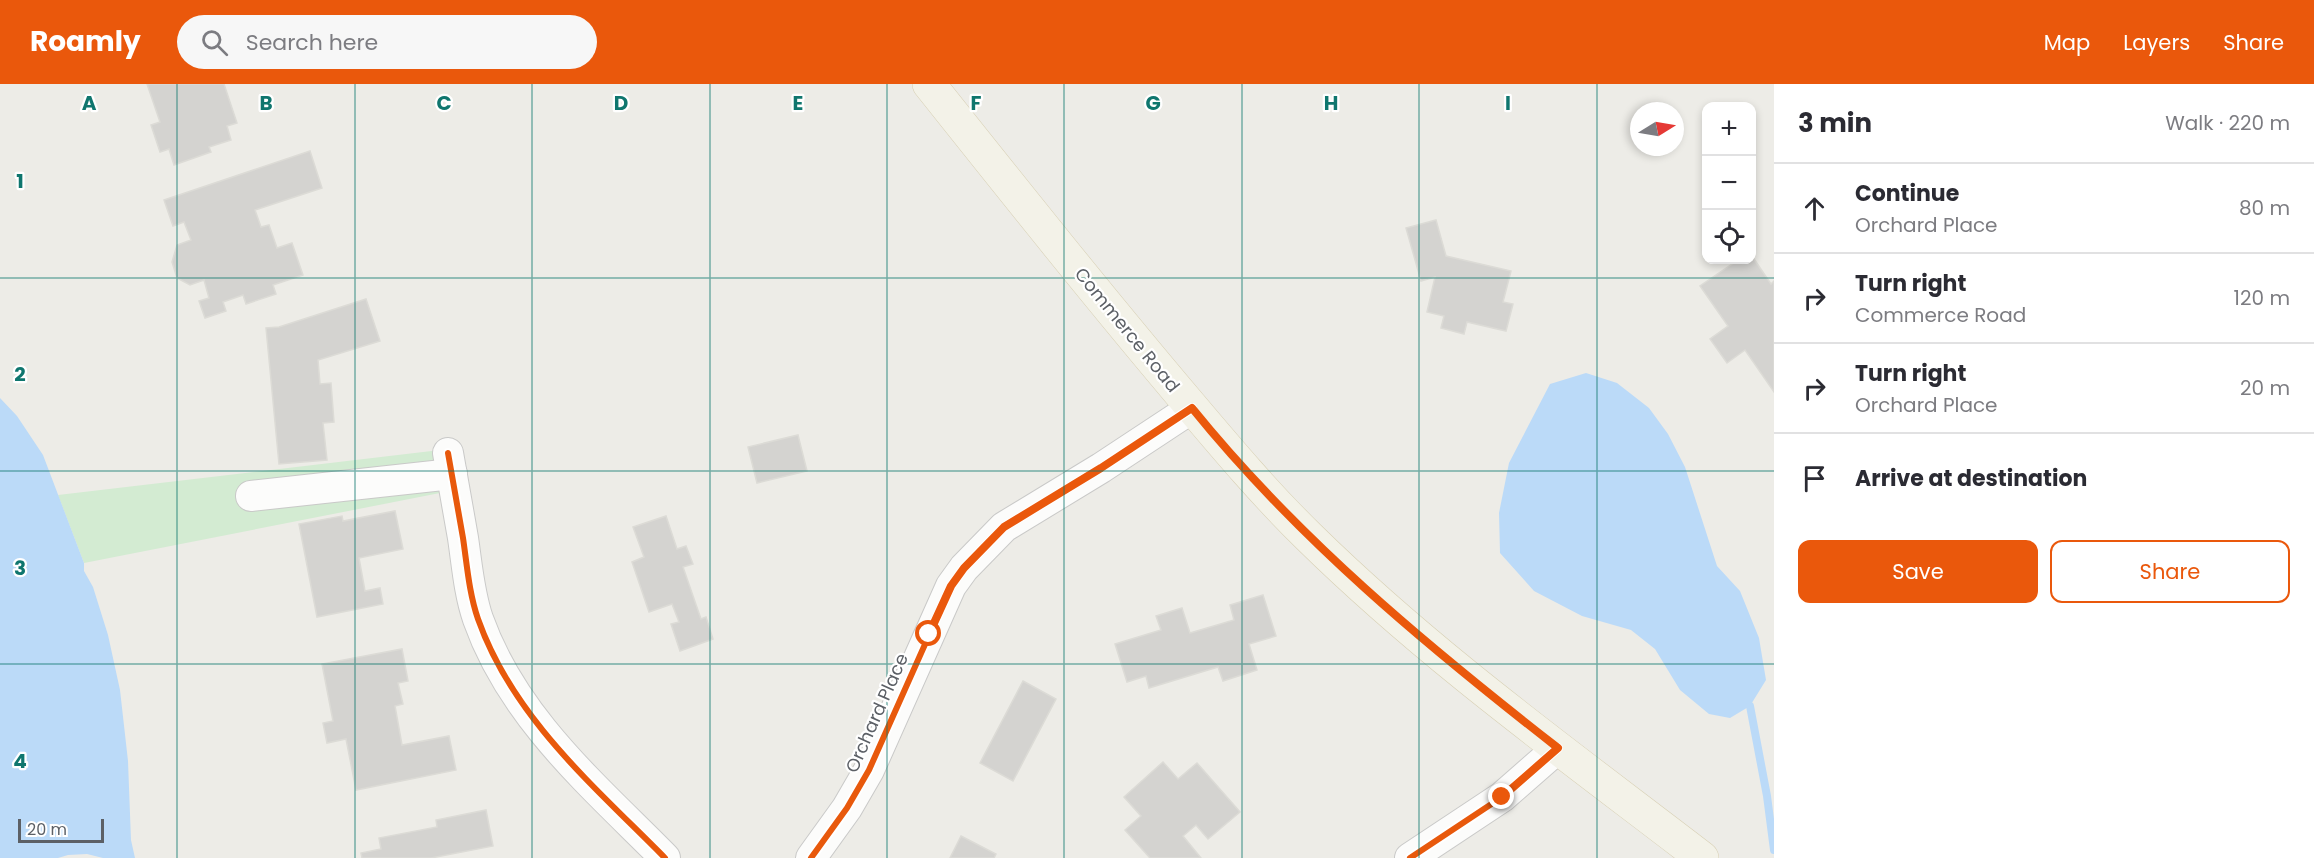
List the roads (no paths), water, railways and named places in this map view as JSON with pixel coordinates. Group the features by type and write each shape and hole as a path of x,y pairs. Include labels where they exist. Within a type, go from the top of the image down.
{"main road":[{"name":"Commerce Road","path":"928,84 1144,352 1263,490 1339,566 1406,626 1558,748 1702,858"}],"street":[{"name":"Orchard Place","path":"811,858 847,808 869,770 951,586 964,568 992,537 1015,519 1101,468 1192,408"},
{"path":"251,496 450,463 475,607 488,642 509,683 523,706 552,743 665,858"},
{"path":"1410,858 1502,797 1558,748"}],"water":[{"path":"1586,373 1617,383 1649,408 1668,434 1685,467 1717,566 1740,591 1759,638 1766,680 1750,706 1730,718 1709,714 1680,690 1655,649 1631,630 1582,616 1534,591 1500,553 1499,513 1509,463 1550,384"},
{"path":"0,398 17,416 43,455 84,563 84,571 93,587 108,635 120,690 128,761 131,840 135,858 103,858 87,854 58,858 0,858"}],"waterway":[{"path":"1750,706 1767,796 1774,850"}]}
